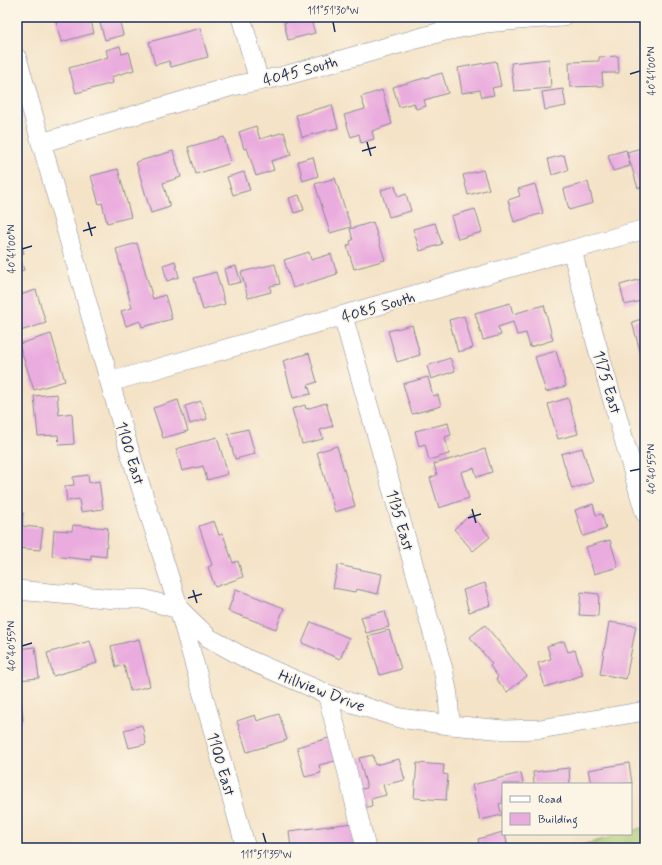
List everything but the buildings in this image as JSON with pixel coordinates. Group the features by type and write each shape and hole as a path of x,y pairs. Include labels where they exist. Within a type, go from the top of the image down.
{"street":[{"path":"241,17 259,81"},
{"name":"4045 South","path":"41,143 233,86 284,76 441,32 486,23 529,18 562,17"},
{"name":"1100 East","path":"17,58 129,449 179,609 246,848"},
{"name":"4085 South","path":"110,382 645,229"},
{"name":"1175 East","path":"572,250 592,328 645,513"},
{"name":"1135 East","path":"343,316 443,669 448,695 450,725"},
{"name":"Hillview Drive","path":"17,590 115,599 143,599 179,609 209,638 249,660 327,694 400,718 450,725 505,730 540,729 645,711"},
{"path":"327,694 366,848"}],"green space":[{"path":"645,827 645,848 573,848 618,835 632,835 632,831"}]}
